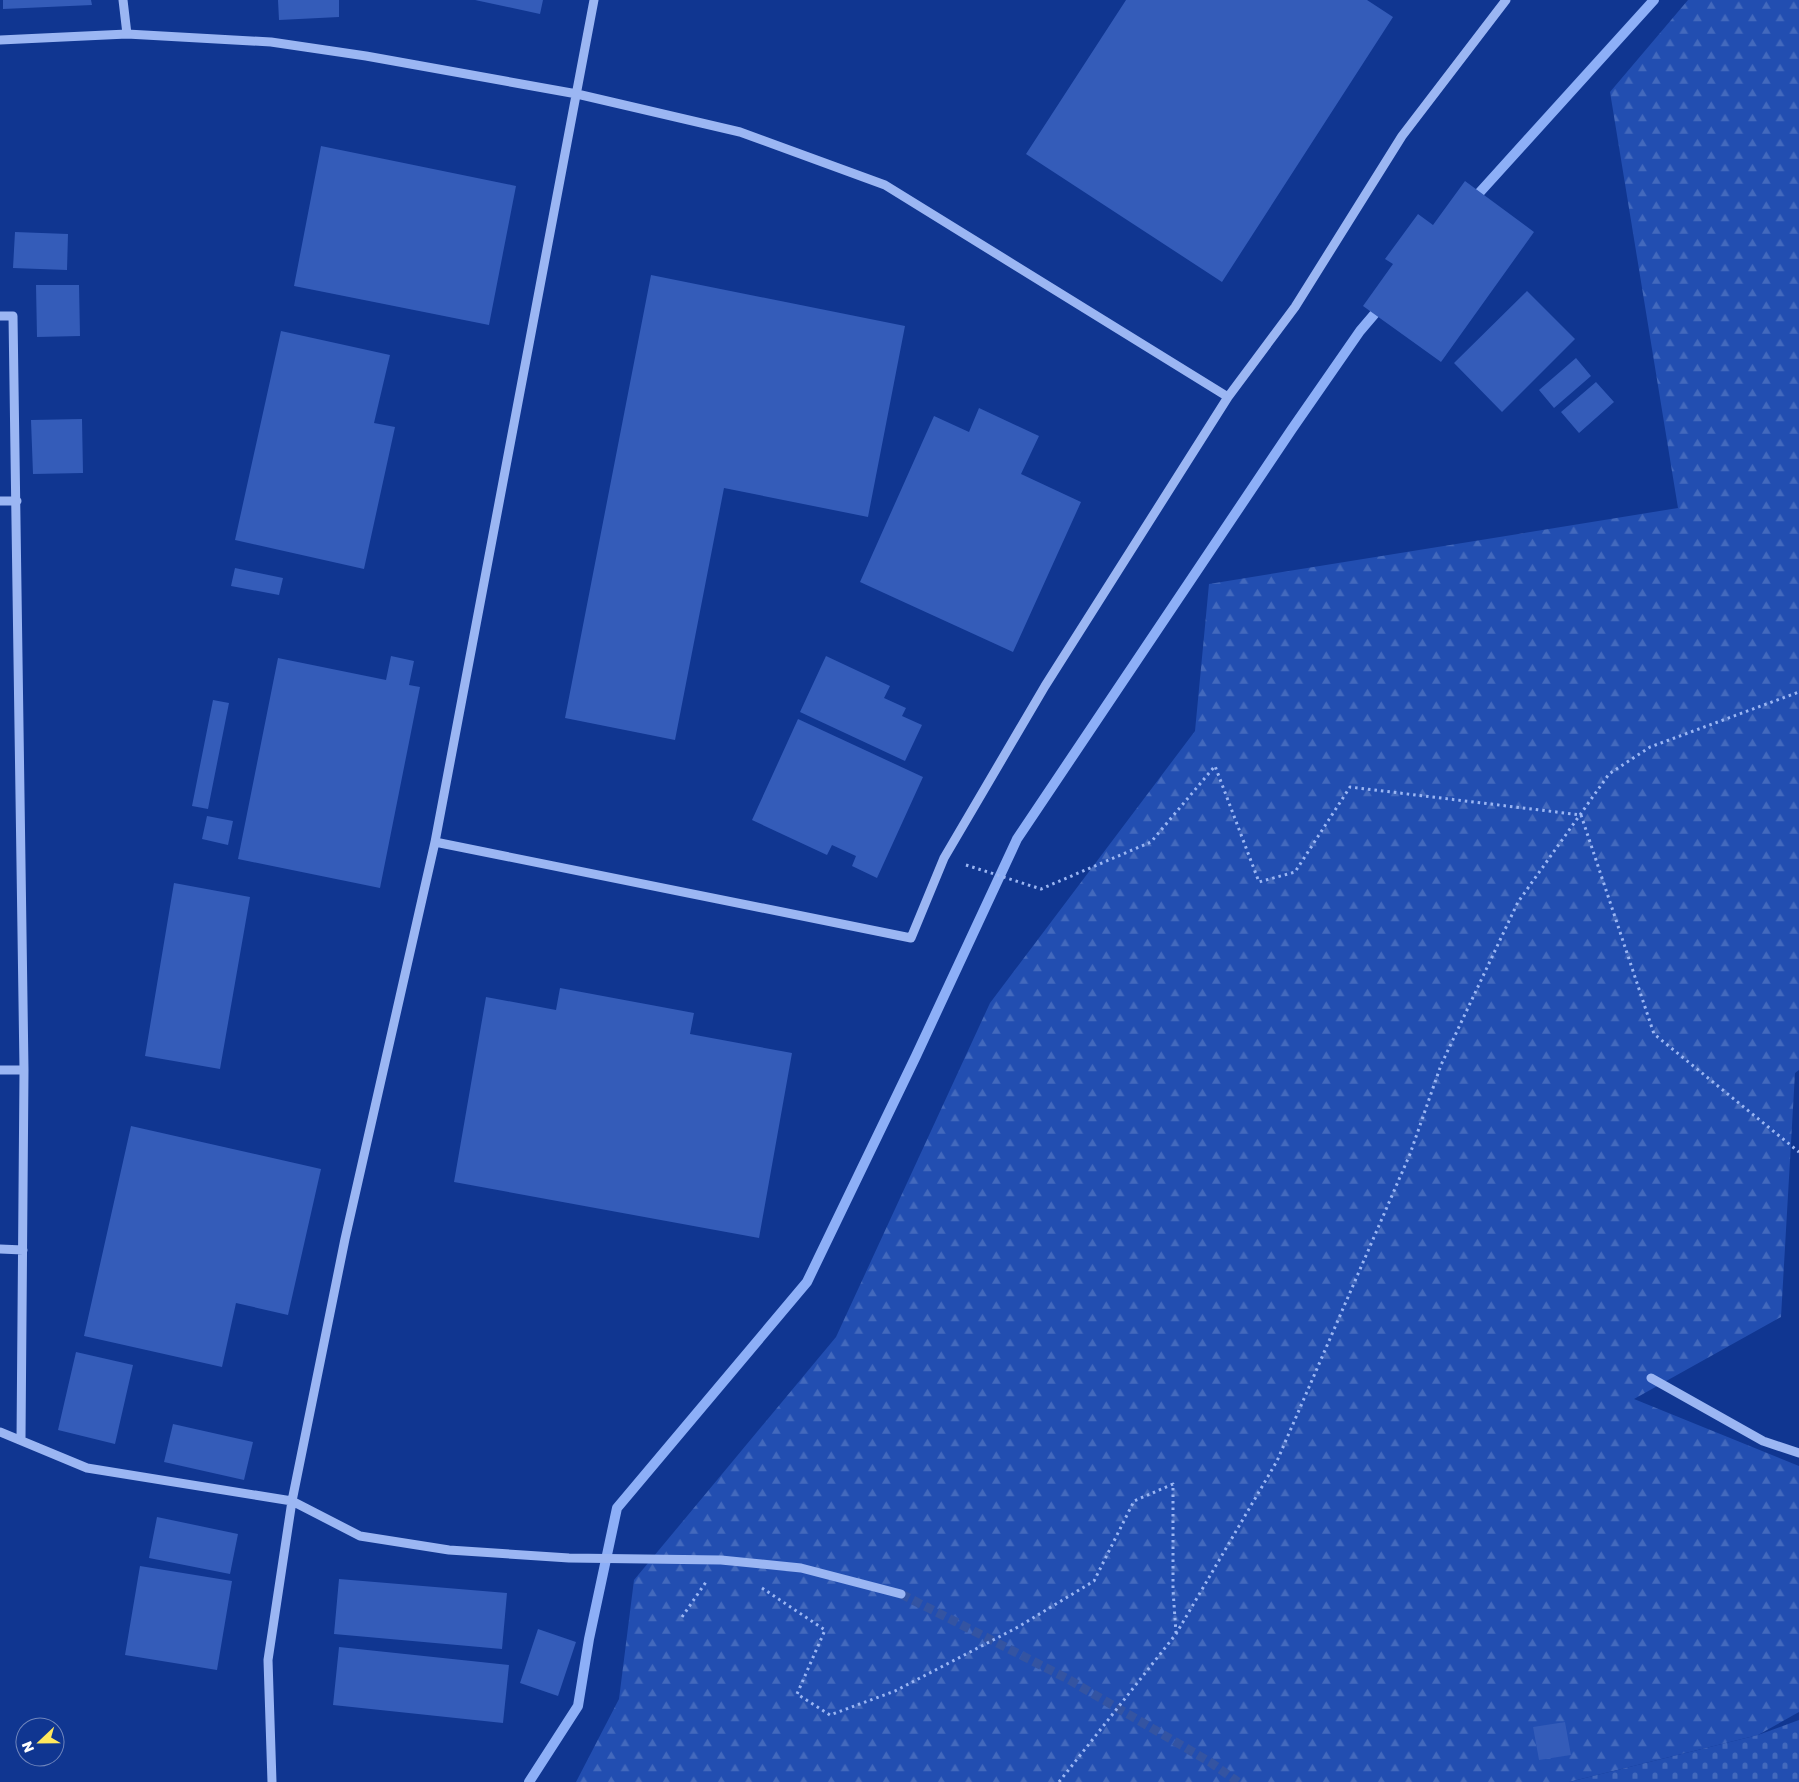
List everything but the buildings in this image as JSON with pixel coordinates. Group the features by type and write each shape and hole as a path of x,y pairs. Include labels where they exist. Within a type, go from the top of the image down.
{"street":[{"path":"123,0 127,34"},
{"path":"272,1782 268,1660 292,1501 345,1239 435,842 594,0"},
{"path":"435,842 911,938 944,858 1045,686 1228,397 1295,307 1402,136 1506,0"},
{"path":"0,40 127,34 271,42 366,56 577,94 740,132 885,185 1228,397"},
{"path":"0,316 13,316 17,501 24,1070 21,1440"},
{"path":"0,501 17,501"},
{"path":"0,1070 24,1070"},
{"path":"0,1249 23,1250"},
{"path":"1650,1378 1763,1441 1799,1453"},
{"path":"0,1432 87,1468 292,1501 360,1536 449,1550 583,1558 720,1560 801,1568 901,1594"}],"path":[{"path":"1059,1782 1176,1634 1277,1462 1410,1154 1441,1065 1518,902 1609,774 1650,747 1799,692"},
{"path":"944,858 1041,889 1151,842 1215,766 1259,882 1296,872 1350,787 1581,815"},
{"path":"1581,815 1654,1034 1799,1152"},
{"path":"761,1587 825,1630 797,1694 830,1715 895,1691 1018,1627 1094,1581 1134,1501 1173,1484 1173,1590 1176,1634"},
{"path":"682,1617 720,1560"}],"green space":[{"path":"1688,0 1799,0 1799,1070 1795,1073 1781,1317 1634,1399 1799,1466 1799,1712 1758,1735 1569,1782 576,1782 619,1699 634,1580 836,1337 990,1003 1195,731 1209,584 1678,508 1610,92"},
{"path":"1799,1720 1799,1782 1569,1782 1758,1735"}],"waterway":[{"path":"1471,202 1654,0"},
{"path":"529,1782 578,1706 589,1639 617,1508 807,1282 916,1056 1017,839 1292,429 1360,331 1383,304"}],"tunnel":[{"path":"901,1594 1066,1678 1210,1762 1238,1782"}]}
